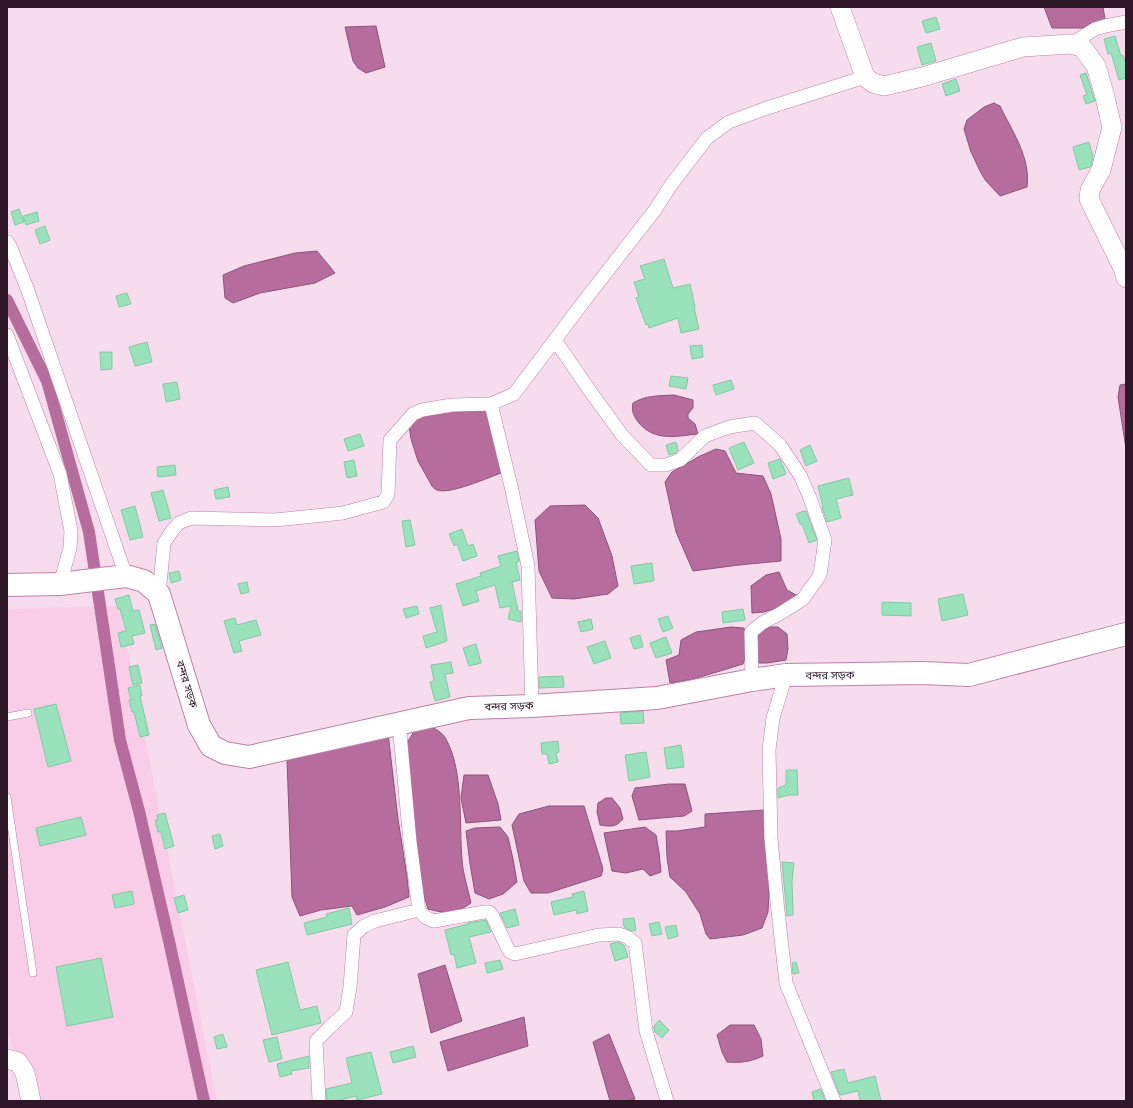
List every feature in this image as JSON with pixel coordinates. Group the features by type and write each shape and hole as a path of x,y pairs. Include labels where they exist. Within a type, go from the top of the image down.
{"highway":[{"path":"7,585 65,583 120,577 144,581 159,594"},
{"name":"বন্দর সড়ক","path":"159,594 199,725 211,746 225,753 249,757 469,708 532,706 657,698 752,680 786,676 923,673 969,675 1126,634"}],"street":[{"path":"840,7 865,77 874,83 884,86 922,77 1023,47 1071,44 1082,47 1096,66 1112,127 1101,170 1090,190 1089,199 1123,268 1126,278"},
{"path":"1071,44 1095,29 1126,22"},
{"path":"159,594 164,543 179,524 191,518 275,520 343,513 383,502 388,494 390,440 413,414 422,410 452,405 491,404 514,394 655,210 707,138 729,122 764,109 865,77"},
{"path":"7,242 27,288 95,482 120,577"},
{"path":"7,335 60,474 71,531 65,583"},
{"path":"555,340 622,435 651,465 666,465 680,460 705,436 729,427 755,423 780,445 800,475 825,540 820,575 803,599 762,623 752,632 752,680"},
{"path":"491,404 511,486 528,566 532,706"},
{"path":"786,676 773,718 769,750 771,838 786,983 834,1101"},
{"path":"399,723 410,842 419,910 425,917 434,921 489,912 492,915 510,952 515,954 599,936 619,934 627,937 635,943 646,1031 667,1101"},
{"path":"319,1101 316,1041 346,1012 350,987 354,935 364,926 375,921 419,910"},
{"path":"7,1059 18,1062 25,1073 31,1101"}],"lane":[{"path":"7,716 28,714"},
{"path":"7,797 33,973"}],"shaded area":[{"path":"1044,7 1103,7 1105,19 1083,28 1052,28"},
{"path":"376,26 385,67 366,73 358,68 353,61 345,27"},
{"path":"994,103 1000,106 1020,145 1026,166 1027,176 1027,187 1000,196 986,181 981,173 971,152 964,129 967,120 984,107"},
{"path":"317,251 335,273 315,283 260,293 233,303 225,298 223,275 244,266 295,253"},
{"path":"1126,384 1126,449 1118,397 1120,385"},
{"path":"674,395 693,400 693,408 688,414 688,418 695,424 698,434 667,436 652,433 639,423 633,414 633,403 638,400 648,397"},
{"path":"437,410 487,410 504,472 460,488 443,491 434,488 418,461 411,439 409,425 410,420"},
{"path":"716,449 725,451 736,473 763,476 771,494 781,539 781,561 693,571 676,532 665,482 672,472 700,456"},
{"path":"585,505 598,518 612,556 618,586 608,594 574,599 552,598 539,571 535,520 550,506"},
{"path":"779,572 787,590 798,596 788,604 764,612 752,613 751,586 766,575"},
{"path":"119,606 217,1101 22,1101 10,1038 7,1037 7,609"},
{"path":"731,627 744,628 748,649 743,664 698,678 670,683 666,660 679,655 681,640 696,632"},
{"path":"765,627 778,627 787,634 788,649 786,660 758,663 758,634"},
{"path":"427,726 438,731 446,739 452,752 458,782 464,876 471,903 460,910 451,912 441,912 428,909 420,882 405,746 415,730"},
{"path":"388,733 409,897 385,907 357,915 352,906 321,910 300,916 292,897 287,760"},
{"path":"464,775 488,775 498,804 501,820 466,823 461,798"},
{"path":"669,784 685,784 692,811 684,816 639,820 632,796 635,788"},
{"path":"606,798 612,798 620,808 623,819 618,824 613,826 600,825 597,812 598,803"},
{"path":"549,806 584,806 603,869 601,876 548,893 531,893 524,881 512,825 519,814"},
{"path":"764,810 769,871 769,893 768,912 762,928 743,935 710,939 706,934 700,914 686,892 670,877 667,858 666,831 705,827 705,814"},
{"path":"500,827 508,837 517,882 503,894 489,899 475,893 466,831 475,828"},
{"path":"645,827 656,835 661,872 650,876 643,869 626,873 612,871 604,833"},
{"path":"445,965 462,1021 431,1033 418,974"},
{"path":"524,1017 528,1046 448,1071 440,1042"},
{"path":"730,1025 754,1025 761,1039 763,1056 745,1062 727,1062 722,1052 717,1035"},
{"path":"609,1034 635,1099 626,1101 610,1101 593,1042"}],"building":[{"path":"936,17 940,29 926,33 922,21"},
{"path":"1115,36 1121,56 1123,55 1126,64 1126,78 1119,80 1111,53 1108,54 1104,39"},
{"path":"931,43 936,61 922,65 917,47"},
{"path":"1086,73 1095,101 1086,104 1083,96 1087,95 1080,75"},
{"path":"956,79 960,91 946,96 942,84"},
{"path":"1089,142 1093,157 1091,166 1079,170 1073,147"},
{"path":"19,209 24,222 15,225 11,212"},
{"path":"37,212 39,221 26,225 23,216"},
{"path":"45,226 50,240 40,244 35,230"},
{"path":"664,259 673,288 690,284 699,329 681,333 678,318 649,328 648,324 646,325 636,298 639,297 634,282 645,279 640,266"},
{"path":"127,293 131,304 119,307 116,296"},
{"path":"147,342 152,362 135,366 129,347"},
{"path":"702,345 703,357 692,359 690,346"},
{"path":"100,352 112,352 112,369 101,370"},
{"path":"671,376 688,378 686,389 669,386"},
{"path":"731,380 734,389 716,395 713,385"},
{"path":"177,382 180,399 166,402 163,384"},
{"path":"360,434 364,446 348,451 344,439"},
{"path":"676,442 678,450 676,453 669,455 666,445"},
{"path":"744,442 754,463 738,470 729,448"},
{"path":"810,445 817,461 806,466 800,450"},
{"path":"780,459 786,474 773,479 768,463"},
{"path":"354,460 357,476 347,478 344,462"},
{"path":"175,465 176,475 158,477 157,467"},
{"path":"849,478 853,495 836,499 841,518 827,522 822,507 818,486"},
{"path":"228,487 230,497 216,499 214,490"},
{"path":"163,490 171,518 159,521 151,493"},
{"path":"135,506 143,537 130,540 121,510"},
{"path":"806,511 817,540 809,543 802,524 800,524 796,514"},
{"path":"410,520 415,545 406,547 402,521"},
{"path":"462,529 468,546 473,544 477,556 463,561 457,544 454,546 449,534"},
{"path":"517,551 519,562 516,562 520,580 512,582 518,611 521,611 521,622 508,619 511,606 500,608 495,585 476,591 479,601 463,606 456,584 481,576 480,573 501,566 498,556"},
{"path":"652,563 654,581 634,584 631,566"},
{"path":"179,571 181,580 171,583 169,573"},
{"path":"247,582 249,592 241,594 238,584"},
{"path":"963,594 968,615 942,621 938,599"},
{"path":"129,595 133,611 139,610 145,633 132,636 134,644 121,647 118,633 126,631 120,609 118,609 115,599"},
{"path":"882,602 911,603 911,616 882,615"},
{"path":"441,605 447,641 426,648 423,636 437,632 430,608"},
{"path":"417,606 419,614 406,618 403,609"},
{"path":"743,609 745,620 723,623 722,612"},
{"path":"668,616 673,628 663,632 658,619"},
{"path":"235,618 237,625 256,620 261,635 239,641 242,651 234,653 224,621"},
{"path":"591,619 593,629 581,632 578,622"},
{"path":"155,624 162,648 156,650 150,625"},
{"path":"640,635 643,647 634,649 630,638"},
{"path":"666,637 672,653 656,658 650,643"},
{"path":"605,641 611,658 594,664 587,647"},
{"path":"476,644 481,663 469,666 463,648"},
{"path":"451,662 453,673 445,674 450,697 435,701 430,682 434,681 431,665"},
{"path":"138,665 142,683 133,685 129,667"},
{"path":"563,676 564,687 539,688 539,677"},
{"path":"140,685 142,696 140,696 149,735 140,737 134,712 132,712 129,700 131,700 128,688"},
{"path":"56,704 71,761 48,767 34,709"},
{"path":"643,711 644,723 621,724 620,713"},
{"path":"558,741 559,752 556,753 558,762 549,764 547,754 542,754 541,743"},
{"path":"681,745 684,767 667,769 664,748"},
{"path":"646,752 650,777 629,781 625,755"},
{"path":"786,770 797,770 798,795 789,795 778,798 778,788 786,785"},
{"path":"165,813 174,846 165,849 161,832 158,832 155,820 158,820 157,815"},
{"path":"81,817 86,835 40,846 36,828"},
{"path":"220,834 223,846 215,849 212,836"},
{"path":"782,862 794,863 792,881 793,915 787,916"},
{"path":"132,891 134,904 115,908 112,895"},
{"path":"584,891 588,911 577,914 576,910 554,915 551,902 573,897 572,894"},
{"path":"184,895 188,910 178,913 174,898"},
{"path":"349,908 352,924 307,935 304,923 327,917 326,914"},
{"path":"515,909 519,925 507,928 500,913"},
{"path":"634,918 636,930 632,931 624,927 623,919"},
{"path":"486,920 491,932 469,937 476,963 457,968 454,954 451,955 445,930 468,923"},
{"path":"659,922 662,934 652,936 649,924"},
{"path":"676,925 678,936 668,939 665,927"},
{"path":"618,942 624,945 628,957 615,961 610,944"},
{"path":"101,958 113,1017 67,1026 56,967"},
{"path":"500,960 503,969 487,973 485,963"},
{"path":"288,962 300,1010 317,1006 321,1023 272,1035 256,970"},
{"path":"796,962 799,973 793,974 792,963"},
{"path":"659,1020 669,1030 662,1038 655,1032 654,1029 654,1026"},
{"path":"223,1034 227,1047 217,1049 214,1037"},
{"path":"277,1037 282,1059 269,1062 263,1040"},
{"path":"413,1046 416,1057 393,1063 390,1052"},
{"path":"371,1052 382,1094 357,1100 356,1096 336,1101 327,1101 326,1089 352,1083 346,1058"},
{"path":"309,1056 309,1068 291,1071 292,1074 280,1077 277,1064"},
{"path":"844,1069 848,1083 875,1076 881,1101 860,1101 858,1091 840,1095 831,1072"},
{"path":"821,1089 825,1101 814,1101 812,1092"}],"waterway":[{"path":"7,300 47,381 89,532 120,740 139,811 204,1101"}]}
